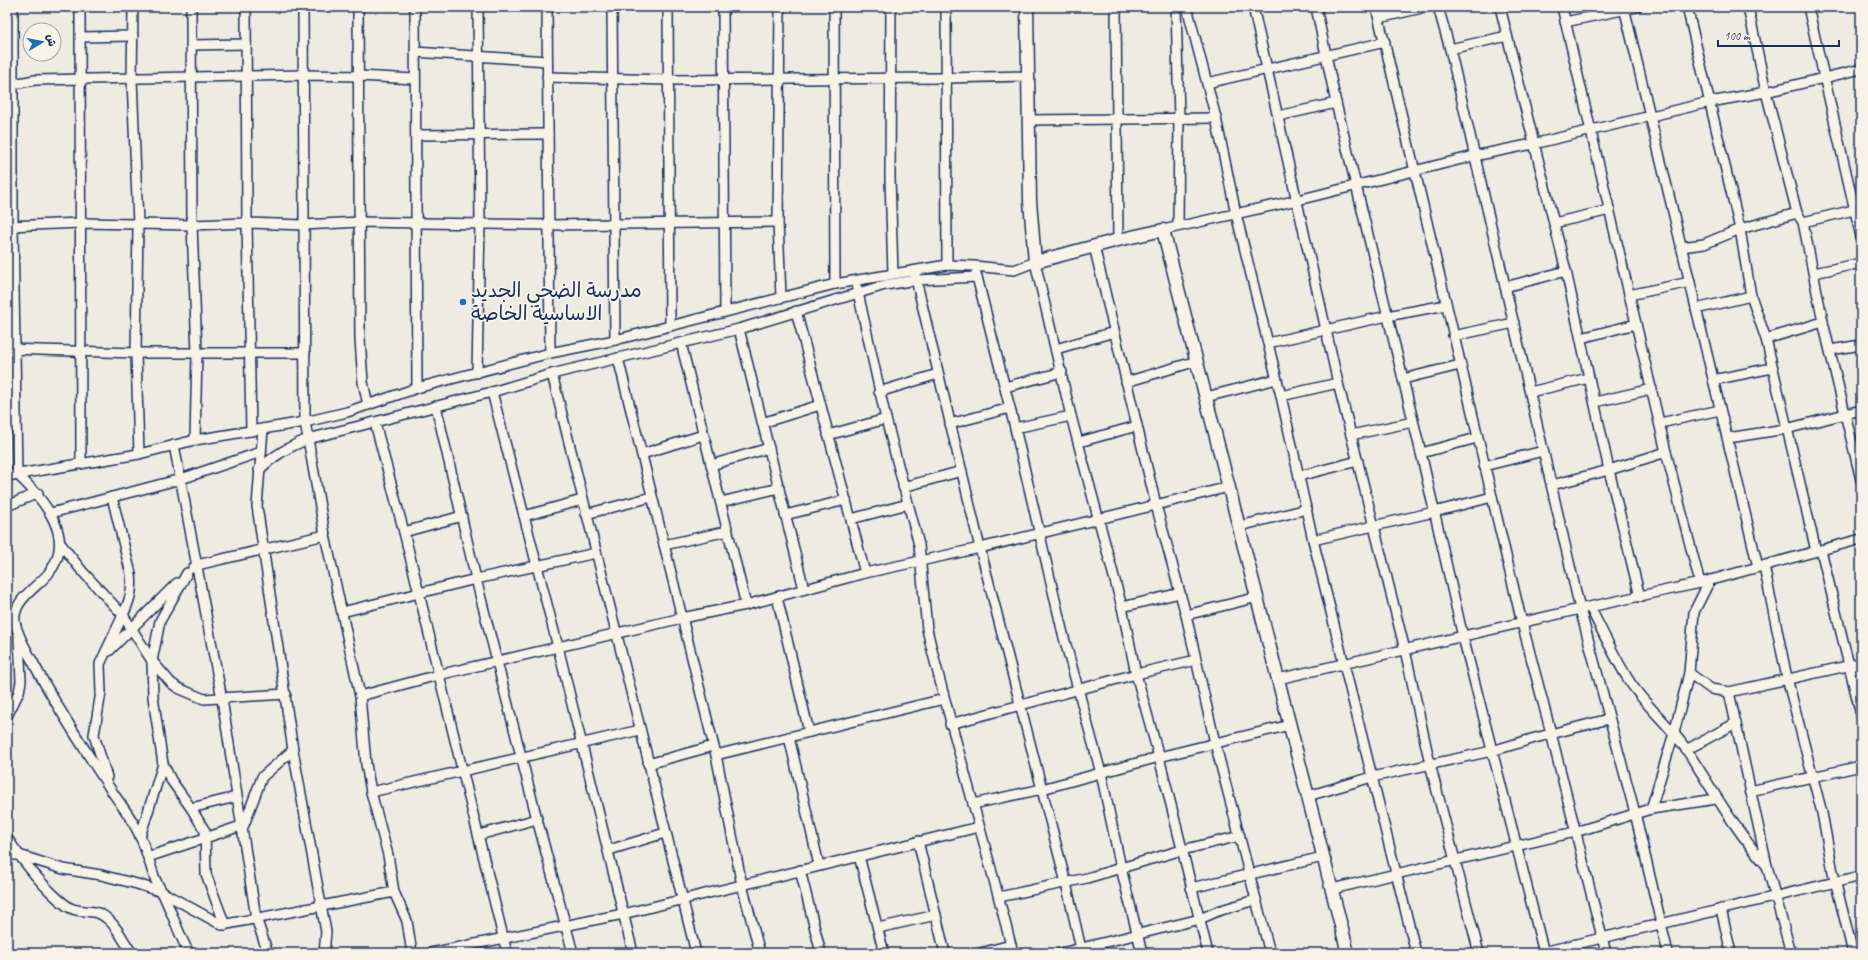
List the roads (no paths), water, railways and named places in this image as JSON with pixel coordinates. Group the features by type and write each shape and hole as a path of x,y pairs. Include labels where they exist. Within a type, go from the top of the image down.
{"main road":[{"path":"1027,7 1030,221 1035,262 1094,246 1163,230 1240,526 1348,953"}],"street":[{"path":"12,7 10,84 11,350 17,474 38,493 51,513 60,543 82,571 123,615 152,661 171,683 199,698 222,699 286,694"},
{"path":"80,7 81,464"},
{"path":"133,7 132,79 138,224 136,353 139,454"},
{"path":"191,7 192,45 190,78 192,225 197,353 194,440"},
{"path":"246,7 247,223 251,431"},
{"path":"303,7 305,422 325,535 360,696 366,764 371,792 388,855 394,892 407,921 412,953"},
{"path":"358,7 361,346 363,382 368,405"},
{"path":"415,7 417,135 417,388"},
{"path":"477,373 480,223 478,7"},
{"path":"547,7 550,353"},
{"path":"612,7 615,340"},
{"path":"668,7 668,224 670,326"},
{"path":"723,7 725,312"},
{"path":"780,7 778,222 781,297"},
{"path":"834,7 835,284"},
{"path":"891,7 890,178 893,273"},
{"path":"946,7 947,265"},
{"path":"1116,7 1118,240"},
{"path":"1176,7 1179,118 1178,226"},
{"path":"1187,7 1216,118 1236,214 1281,396 1313,540 1416,953"},
{"path":"1253,7 1266,69 1298,200 1338,383 1405,650 1430,764 1479,953"},
{"path":"1316,7 1336,103 1386,316 1421,453 1463,637 1542,953 1661,923 1861,876"},
{"path":"1376,7 1477,438 1522,623 1551,733 1574,832 1606,953"},
{"path":"1379,18 1426,7"},
{"path":"1438,7 1450,49 1580,609 1635,814 1668,953"},
{"path":"1500,7 1506,36 1566,271 1589,378 1640,597"},
{"path":"1562,7 1592,130 1666,452 1700,583"},
{"path":"1565,22 1637,7"},
{"path":"1687,7 1740,229 1751,296 1766,339 1786,429 1861,715"},
{"path":"1748,7 1766,92 1797,213 1803,222 1823,322 1861,480"},
{"path":"1808,7 1826,78 1861,237"},
{"path":"1624,9 1720,410 1761,567 1787,678 1822,813 1836,882 1854,953"},
{"path":"80,37 133,36"},
{"path":"1450,49 1506,36"},
{"path":"1206,83 1385,42"},
{"path":"192,45 246,44"},
{"path":"415,52 547,61"},
{"path":"1163,230 1298,200 1474,156 1533,144 1710,102 1766,92 1861,69"},
{"path":"10,84 34,80 247,76 358,76 416,79"},
{"path":"547,77 669,80 723,78 947,78 1028,76"},
{"path":"1278,116 1336,103"},
{"path":"1029,120 1216,118"},
{"path":"417,135 548,134"},
{"path":"1554,223 1610,210"},
{"path":"1803,222 1854,210"},
{"path":"1681,247 1704,244 1740,229 1797,213"},
{"path":"10,226 81,223 192,225 247,223 303,225 360,222 549,225 724,224 778,222"},
{"path":"1094,246 1156,504 1186,615 1255,900 1270,953"},
{"path":"7,476 139,454 194,440 305,422 347,412 417,388 550,353 615,340 835,284 947,265 1014,270 1035,262 1062,372 1071,416 1122,607 1136,674 1159,757 1208,953"},
{"path":"1814,273 1861,263"},
{"path":"974,266 1016,428 1063,634 1101,773 1121,868 1142,953"},
{"path":"914,270 980,548 1066,883 1081,951"},
{"path":"1505,286 1566,271"},
{"path":"260,470 273,457 288,447 308,439 376,423 492,392 552,374 739,328 885,285 916,280 977,277"},
{"path":"855,281 879,392 917,539 927,629 950,724 999,897 1012,949 980,953"},
{"path":"1629,295 1690,282"},
{"path":"1696,309 1751,296"},
{"path":"1268,343 1386,316 1446,305"},
{"path":"796,311 865,573"},
{"path":"1766,339 1823,322"},
{"path":"1453,336 1514,323"},
{"path":"1581,338 1636,324"},
{"path":"739,328 804,589"},
{"path":"1056,349 1114,332"},
{"path":"681,343 746,605"},
{"path":"1830,350 1861,345"},
{"path":"11,350 136,353 305,353"},
{"path":"618,358 714,750 742,885 760,953"},
{"path":"1126,382 1197,361"},
{"path":"1403,379 1460,365"},
{"path":"1713,380 1772,368"},
{"path":"1005,387 1062,372"},
{"path":"552,374 582,500 696,953"},
{"path":"879,392 938,374"},
{"path":"1530,392 1589,378"},
{"path":"1206,397 1276,379"},
{"path":"1281,396 1338,383"},
{"path":"1595,402 1652,389"},
{"path":"492,392 558,647 609,850 633,953"},
{"path":"762,423 820,405"},
{"path":"436,406 476,579 498,662 536,819 573,953"},
{"path":"950,424 1010,408"},
{"path":"1660,423 1720,410"},
{"path":"1728,438 1786,429 1861,410"},
{"path":"1016,428 1071,416"},
{"path":"828,435 886,419"},
{"path":"1352,435 1413,422"},
{"path":"376,423 507,953"},
{"path":"1079,442 1137,426"},
{"path":"263,429 257,506 286,694 293,750 326,932 324,953"},
{"path":"642,454 703,436"},
{"path":"1421,453 1477,438"},
{"path":"174,445 222,699 236,797 256,918 268,953"},
{"path":"711,465 769,448"},
{"path":"1484,466 1543,451"},
{"path":"51,513 181,479 261,452"},
{"path":"1552,484 1610,470 1666,452"},
{"path":"1299,476 1358,461"},
{"path":"903,487 962,471"},
{"path":"360,696 558,647 682,618 746,605 865,573 980,548 1229,487"},
{"path":"721,502 778,488"},
{"path":"7,506 38,493"},
{"path":"110,788 94,735 101,692 100,664 131,599 132,586 131,574 112,497"},
{"path":"586,514 652,497"},
{"path":"1313,540 1492,497"},
{"path":"524,516 582,500"},
{"path":"785,515 846,500"},
{"path":"851,519 908,504"},
{"path":"1240,526 1307,509"},
{"path":"404,532 462,516"},
{"path":"664,545 728,531"},
{"path":"105,655 187,573 197,565 325,535"},
{"path":"1278,679 1580,609 1700,583 1861,539"},
{"path":"7,716 19,692 21,681 18,634 15,615 19,604 57,561 60,543"},
{"path":"342,612 476,579 596,553"},
{"path":"187,573 161,617 152,661 152,697 163,764 171,780 202,825 206,838 206,874 225,925"},
{"path":"1650,809 1674,733 1689,673 1694,612 1710,580"},
{"path":"1122,607 1180,593"},
{"path":"777,596 809,732"},
{"path":"1186,615 1258,597"},
{"path":"1590,607 1628,679 1644,700 1674,733 1716,799 1744,838 1767,866"},
{"path":"18,634 48,692 136,827 148,857 156,884 162,892 180,937 189,953"},
{"path":"950,724 1136,674 1196,660"},
{"path":"1689,673 1711,689 1729,692 1787,678 1861,663"},
{"path":"1729,692 1767,866 1791,953"},
{"path":"648,764 714,750 789,737 944,698"},
{"path":"1308,796 1372,778 1492,751 1551,733 1609,719"},
{"path":"1686,750 1736,723"},
{"path":"973,804 1042,789 1159,757 1290,725"},
{"path":"371,792 640,730"},
{"path":"789,737 819,865"},
{"path":"148,857 241,827 246,821 262,777 293,750"},
{"path":"140,837 163,764"},
{"path":"1750,791 1861,766"},
{"path":"191,808 236,797"},
{"path":"1332,889 1397,875 1574,832 1650,809 1716,799"},
{"path":"479,835 536,819"},
{"path":"431,953 623,914 979,827"},
{"path":"609,850 665,833"},
{"path":"999,897 1096,876 1182,850 1240,836"},
{"path":"7,838 19,855 58,899 69,908 78,911 93,912 107,918 132,953"},
{"path":"918,841 945,953"},
{"path":"7,855 19,855 63,869 101,874 162,892 225,925 321,905 394,892"},
{"path":"859,856 878,928 882,953"},
{"path":"1191,888 1323,857"},
{"path":"800,870 821,953"},
{"path":"1061,953 1081,951 1137,934 1200,919 1218,911 1255,900"},
{"path":"1721,909 1731,953"},
{"path":"878,928 936,915"}],"place":[{"name":"مدرسة الضحي الجديد الاساسية الخاصة","path":"463,302"}]}
